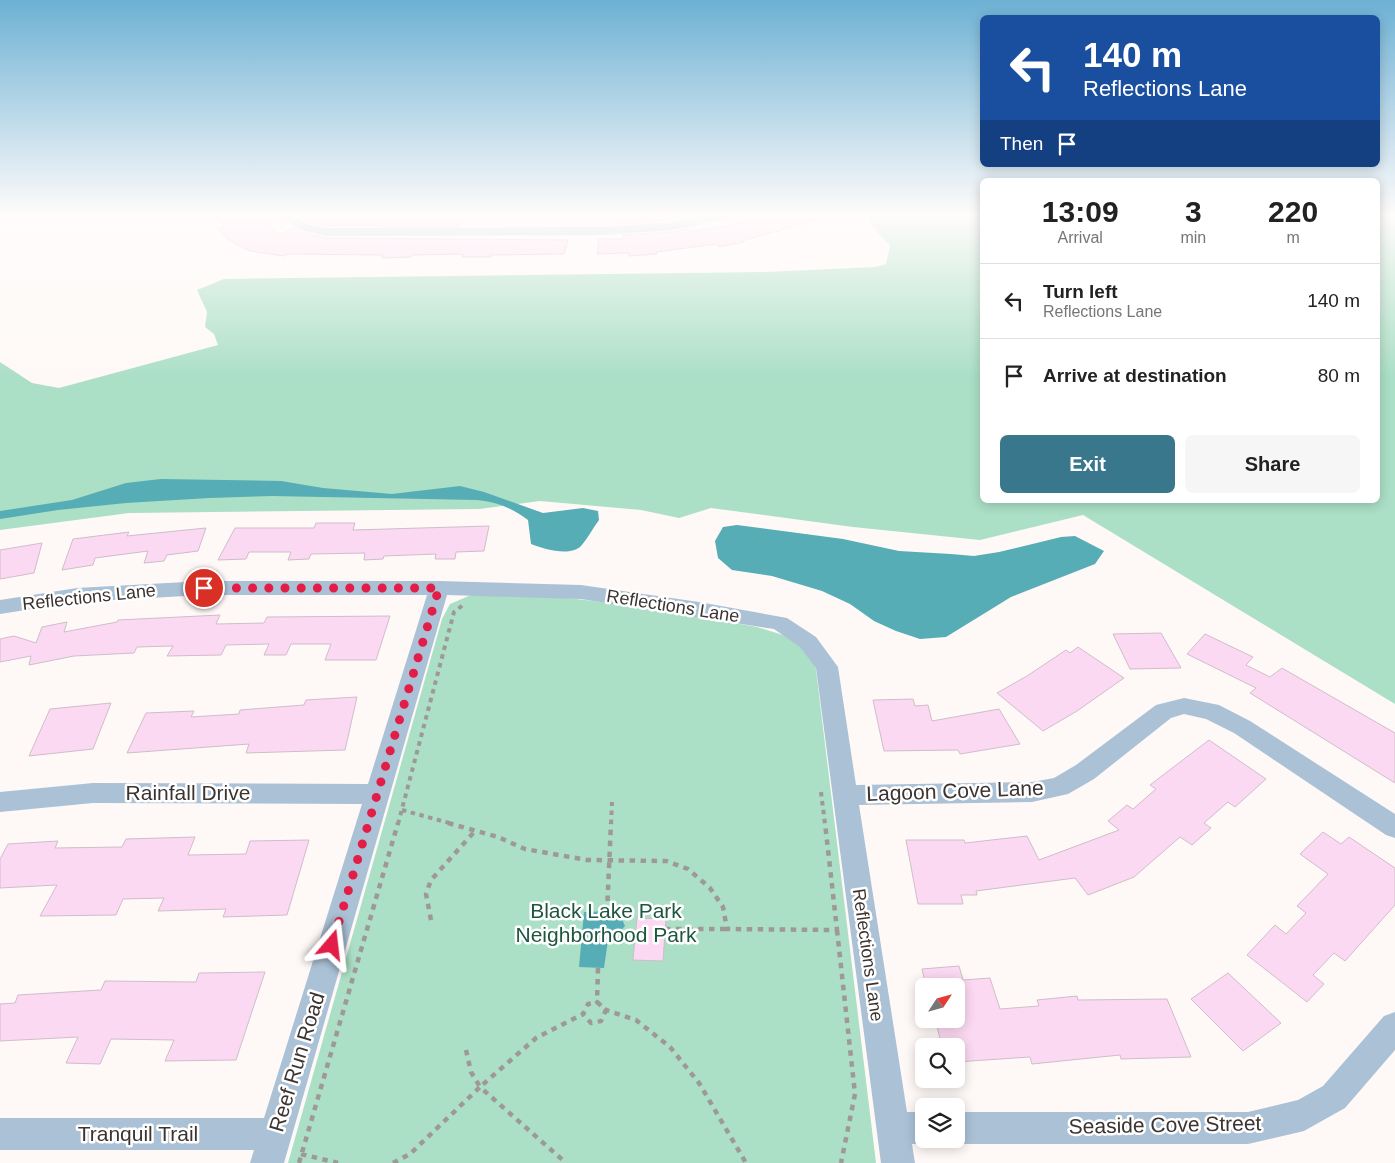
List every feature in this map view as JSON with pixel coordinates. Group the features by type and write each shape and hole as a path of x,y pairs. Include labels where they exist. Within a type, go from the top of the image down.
{"street":[{"name":"Reflections Lane","path":"0,607 77,595 204,588 439,588 581,592 780,623 808,642 827,667 846,795 908,1128 898,1163"},
{"name":"Reef Run Road","path":"271,1149 439,588"},
{"name":"Lagoon Cove Lane","path":"846,795 1032,792 1059,787 1085,772 1164,711 1184,706 1211,711 1242,727 1395,827"},
{"name":"Rainfall Drive","path":"0,802 93,793 377,794"},
{"name":"Seaside Cove Street","path":"965,1128 1248,1128 1304,1115 1334,1097 1395,1027"},
{"name":"Tranquil Trail","path":"0,1134 271,1149"}],"path":[{"path":"299,1163 402,810 454,612 466,602"},
{"path":"820,781 856,1094 841,1163"},
{"path":"607,912 612,802"},
{"path":"402,810 498,837 525,849 587,860 666,861 688,869 710,888 723,907 727,929"},
{"path":"431,920 426,894 431,880 475,831"},
{"path":"665,928 837,930"},
{"path":"597,1002 598,968"},
{"path":"597,1002 606,1010 636,1020 670,1047 699,1083 746,1163"},
{"path":"393,1163 410,1154 480,1087 536,1038 583,1014 588,1004 597,1002"},
{"path":"583,1014 591,1023 601,1021 606,1010"},
{"path":"466,1050 471,1072 480,1087 566,1163"},
{"path":"301,1154 338,1163"}],"green space":[{"path":"825,269 980,269 980,503 1380,503 1380,269 1395,269 1395,704 1083,515 980,540 853,527 711,508 679,518 641,510 540,501 479,509 129,513 0,530 0,362 32,383 59,388 218,345 214,334 205,327 207,312 197,290 224,279 766,272"},
{"name":"Black Lake Park Neighborhood Park","path":"471,595 549,596 639,606 757,627 786,636 802,646 815,662 876,1163 288,1163 442,619 450,604"}],"water":[{"path":"161,479 281,481 323,488 392,494 460,486 484,492 543,513 583,508 598,511 599,520 581,546 564,552 531,544 528,520 504,506 477,500 272,496 209,498 126,503 58,510 0,519 0,511 72,500 126,483"},
{"path":"737,525 843,539 899,551 974,556 1061,537 1075,536 1104,551 1095,564 1011,597 946,637 920,639 874,621 850,604 822,591 772,576 732,570 718,558 715,541 723,527"},
{"path":"615,911 625,926 615,937 608,940 604,968 579,967 584,912"}],"building":[{"path":"316,523 355,523 353,530 489,526 484,551 456,552 455,559 435,559 436,554 384,556 383,559 364,560 365,553 311,554 309,559 288,560 291,552 249,552 246,559 218,560 235,528 314,528"},
{"path":"206,528 198,551 167,555 164,561 144,563 148,551 95,558 93,565 62,570 73,539 129,532 127,536"},
{"path":"42,543 34,573 0,579 0,550"},
{"path":"220,615 216,624 264,623 267,617 390,616 376,660 325,660 331,644 291,644 286,655 264,655 269,644 226,645 221,655 167,656 173,646 137,647 134,653 74,656 29,665 31,656 0,662 0,639 14,636 36,643 42,627 67,622 64,632 117,622 118,620"},
{"path":"1161,633 1181,668 1130,669 1113,634"},
{"path":"1205,634 1253,657 1246,665 1270,677 1282,668 1395,733 1395,783 1250,693 1256,688 1187,654"},
{"path":"1078,647 1124,678 1077,711 1043,731 997,693 1066,650 1070,653"},
{"path":"357,697 345,750 246,753 249,744 127,753 146,713 194,711 191,717 239,714 240,710 304,705 306,700"},
{"path":"913,699 915,706 928,705 932,721 999,709 1020,744 960,754 958,750 884,751 873,700"},
{"path":"111,703 93,749 29,756 50,709"},
{"path":"1209,740 1266,779 1235,807 1228,802 1204,823 1211,828 1192,845 1180,837 1134,877 1088,895 1075,878 976,891 977,895 961,895 963,904 918,904 906,840 964,840 965,843 1027,836 1039,860 1119,830 1108,821 1127,805 1133,809 1156,789 1150,785"},
{"path":"1323,832 1341,844 1349,837 1395,868 1395,905 1345,961 1334,953 1313,975 1324,984 1307,1002 1247,955 1275,925 1286,934 1306,913 1297,906 1328,874 1300,854"},
{"path":"195,837 188,855 246,854 250,841 309,840 287,915 223,917 226,909 158,911 164,898 123,899 116,915 40,916 57,885 0,888 0,859 8,844 58,841 55,848 122,847 126,839"},
{"path":"637,918 666,919 663,961 633,960"},
{"path":"959,966 962,978 924,978 922,969"},
{"path":"265,972 236,1060 165,1061 174,1040 111,1039 100,1064 66,1063 78,1037 0,1041 0,1004 15,1003 18,995 101,990 105,981 196,982 199,973"},
{"path":"1228,973 1281,1023 1243,1051 1191,999"},
{"path":"990,978 1000,1009 1039,1006 1037,1000 1077,996 1078,1000 1167,999 1191,1057 1121,1059 1120,1055 1032,1064 1030,1057 965,1061 965,1038 940,1038 937,1028 965,1028 965,980"}],"route":[{"path":"204,588 439,588 332,945"}]}
